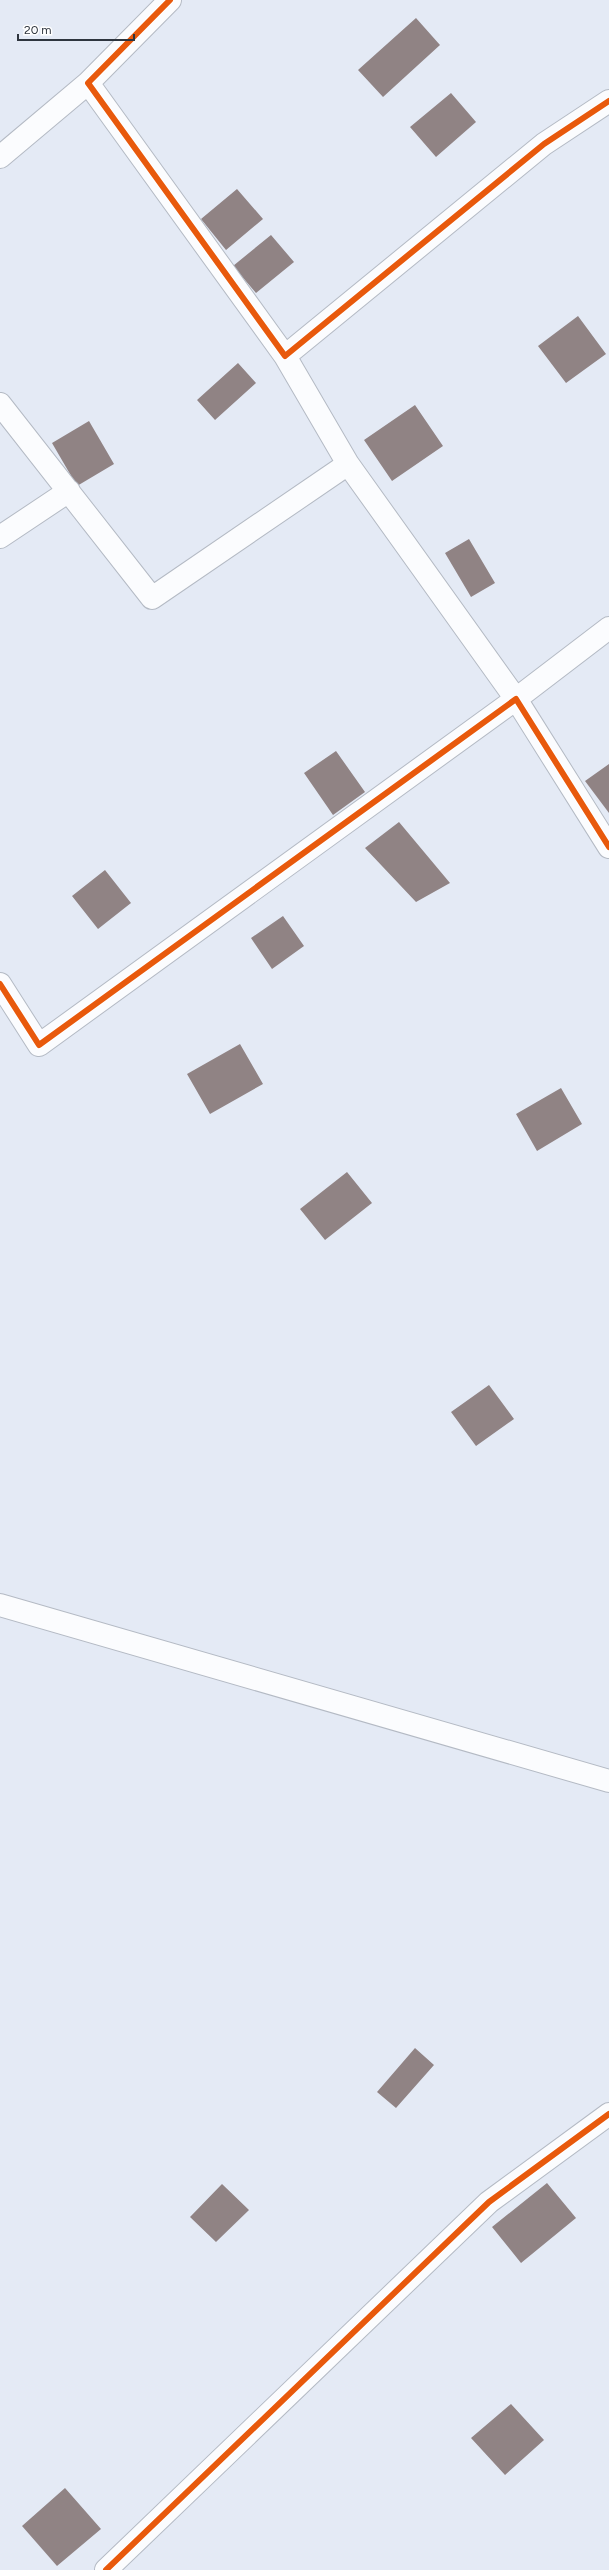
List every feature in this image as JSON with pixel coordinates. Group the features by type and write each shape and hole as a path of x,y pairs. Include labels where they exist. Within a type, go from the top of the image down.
{"street":[{"path":"0,157 88,83 170,0"},
{"path":"88,83 285,356 348,464 516,699 609,847"},
{"path":"285,356 544,144 609,101"},
{"path":"0,404 152,598 348,464"},
{"path":"0,536 69,491"},
{"path":"0,984 39,1044 516,699 609,628"},
{"path":"0,1604 609,1781"},
{"path":"106,2570 489,2202 609,2114"}],"building":[{"path":"416,18 440,45 383,97 358,70"},
{"path":"451,93 476,122 436,157 410,127"},
{"path":"237,189 263,219 226,250 201,219"},
{"path":"271,235 294,262 256,293 233,266"},
{"path":"578,316 606,354 566,383 538,346"},
{"path":"238,363 256,383 215,420 197,400"},
{"path":"415,405 443,446 392,481 364,440"},
{"path":"89,421 114,464 77,486 52,443"},
{"path":"469,539 495,583 471,597 445,553"},
{"path":"336,751 365,792 333,815 304,773"},
{"path":"609,764 609,813 585,781"},
{"path":"399,822 450,883 416,902 365,848"},
{"path":"105,870 131,903 98,929 72,896"},
{"path":"283,916 304,946 272,969 251,938"},
{"path":"240,1044 263,1084 210,1114 187,1074"},
{"path":"561,1088 582,1124 537,1151 516,1114"},
{"path":"347,1172 372,1203 325,1240 300,1209"},
{"path":"489,1385 514,1419 476,1446 451,1412"},
{"path":"415,2048 434,2065 396,2108 377,2092"},
{"path":"547,2183 576,2218 521,2263 492,2227"},
{"path":"222,2184 249,2210 216,2242 190,2217"},
{"path":"511,2404 544,2440 505,2475 471,2438"},
{"path":"65,2488 101,2529 57,2566 22,2526"}],"cycle path":[{"path":"170,0 88,83 285,356 544,144 609,101"},
{"path":"0,984 39,1045 516,699 609,847"},
{"path":"106,2570 489,2202 609,2114"}]}
